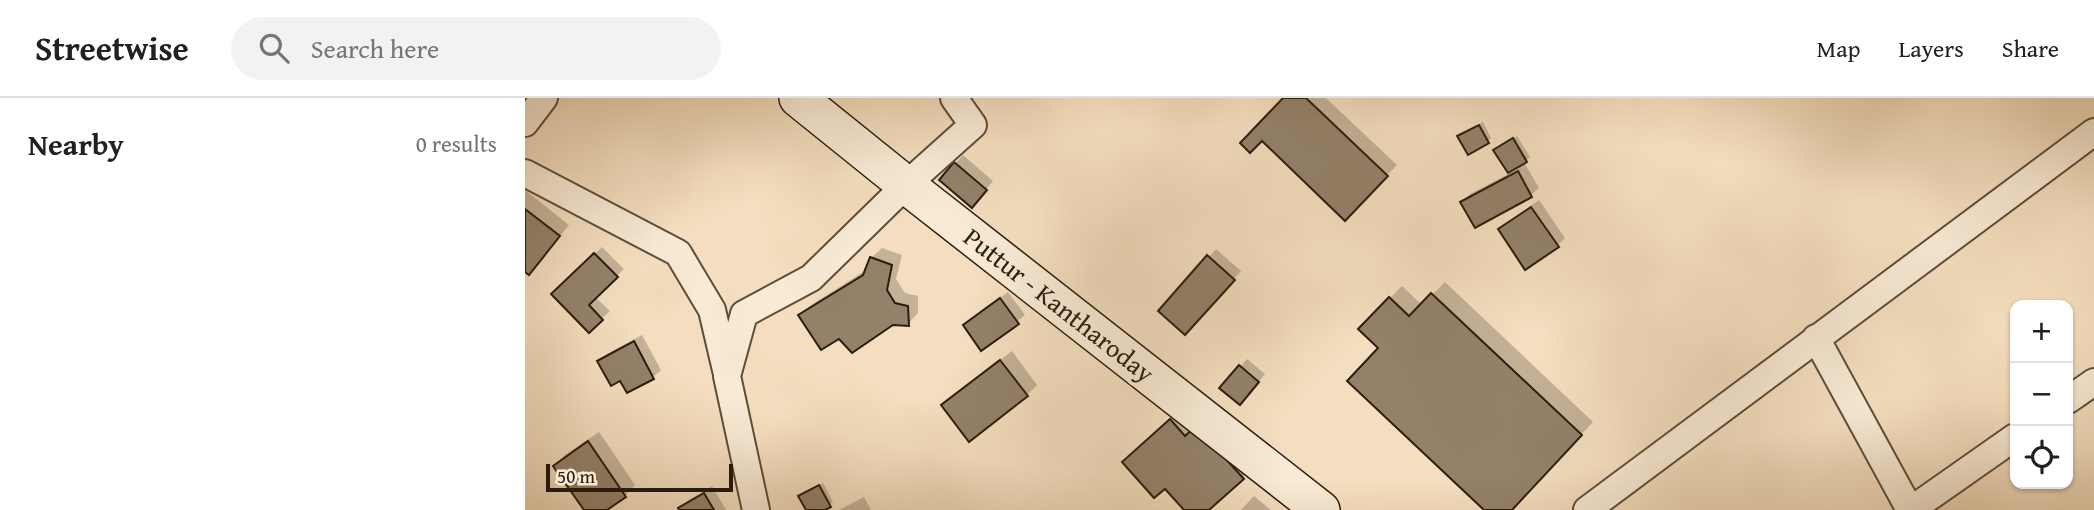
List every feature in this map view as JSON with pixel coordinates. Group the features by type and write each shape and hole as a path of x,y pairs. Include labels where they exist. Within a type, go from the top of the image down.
{"main road":[{"name":"Puttur - Kantharoday","path":"799,98 1321,510"}],"street":[{"path":"525,123 544,98"},
{"path":"727,376 744,314 811,278 906,185 973,125 954,98"},
{"path":"1587,510 2094,132"},
{"path":"525,173 678,253 712,310 756,510"},
{"path":"1816,338 1910,510 2010,440"},
{"path":"2073,397 2094,382"}],"building":[{"path":"1283,98 1306,98 1388,176 1345,221 1262,141 1250,153 1240,143"},
{"path":"1479,125 1489,143 1468,155 1457,136"},
{"path":"1513,138 1527,162 1508,173 1493,150"},
{"path":"954,162 987,190 972,208 939,180"},
{"path":"1518,171 1532,197 1475,228 1460,202"},
{"path":"1531,207 1559,247 1525,270 1498,229"},
{"path":"525,209 560,236 529,275 525,272"},
{"path":"594,253 618,277 589,305 603,320 589,333 551,294"},
{"path":"1207,255 1235,280 1185,335 1158,311"},
{"path":"870,257 892,265 887,290 895,303 908,306 909,326 893,325 852,353 839,339 821,350 798,315 863,275"},
{"path":"1431,293 1582,435 1512,510 1484,510 1347,381 1378,348 1358,329 1389,297 1409,316"},
{"path":"1000,298 1019,324 981,351 963,325"},
{"path":"634,341 654,379 627,393 620,381 611,386 597,361"},
{"path":"1000,360 1028,396 969,442 941,405"},
{"path":"1239,365 1259,382 1240,405 1219,388"},
{"path":"1170,419 1185,436 1196,426 1244,479 1209,510 1184,510 1165,489 1154,498 1122,462"},
{"path":"588,441 626,497 607,510 584,510 553,466"},
{"path":"819,485 831,507 825,510 806,510 798,496"},
{"path":"704,493 714,510 679,510 678,508"}]}
